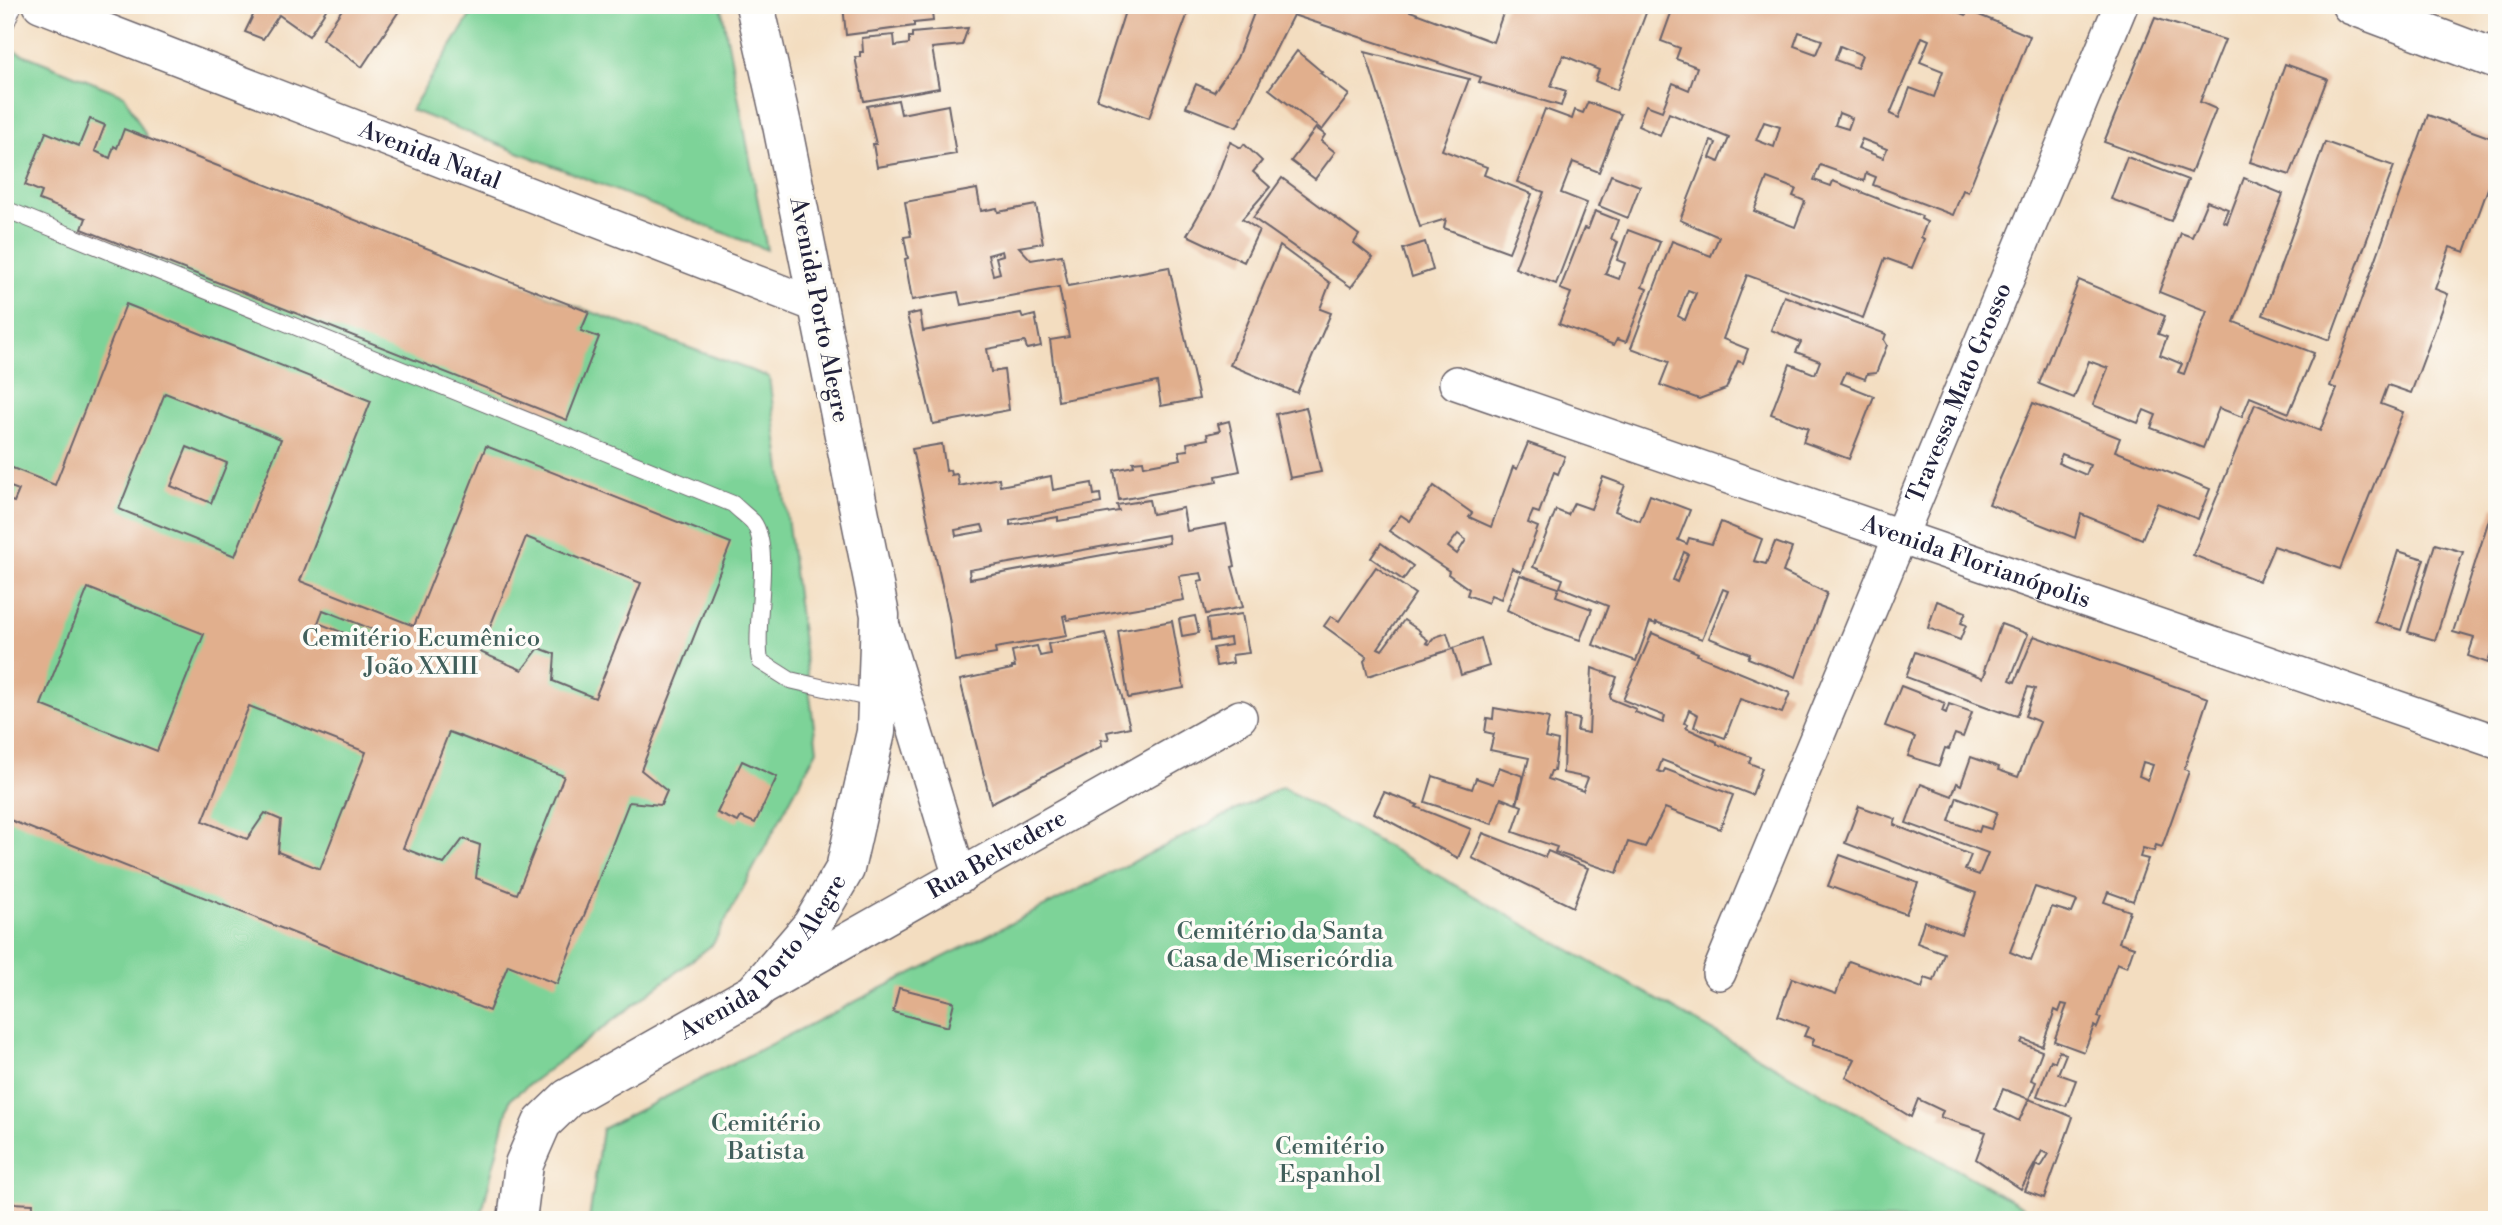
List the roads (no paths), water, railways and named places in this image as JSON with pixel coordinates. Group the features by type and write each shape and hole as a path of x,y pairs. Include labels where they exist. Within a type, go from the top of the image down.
{"street":[{"name":"Avenida Natal","path":"40,5 818,306"},
{"name":"Avenida Porto Alegre","path":"755,5 782,125 880,615 960,877"},
{"name":"Travessa Mato Grosso","path":"1719,973 2121,5"},
{"path":"2351,5 2497,60"},
{"name":"Avenida Florianópolis","path":"1456,383 2497,743"},
{"name":"Avenida Porto Alegre","path":"517,1220 524,1164 542,1123 568,1098 754,993 812,925 845,869 876,732 880,615"},
{"name":"Rua Belvedere","path":"754,993 1240,717"}],"lane":[{"path":"5,26 15,5"},
{"path":"5,209 733,504 754,524 763,548 757,644 760,661 790,680 878,700"}],"park label":[{"name":"Cemitério Ecumênico João XXIII","path":"421,653"},
{"name":"Cemitério da Santa Casa de Misericórdia","path":"1280,946"},
{"name":"Cemitério Batista","path":"766,1138"},
{"name":"Cemitério Espanhol","path":"1330,1161"}]}
